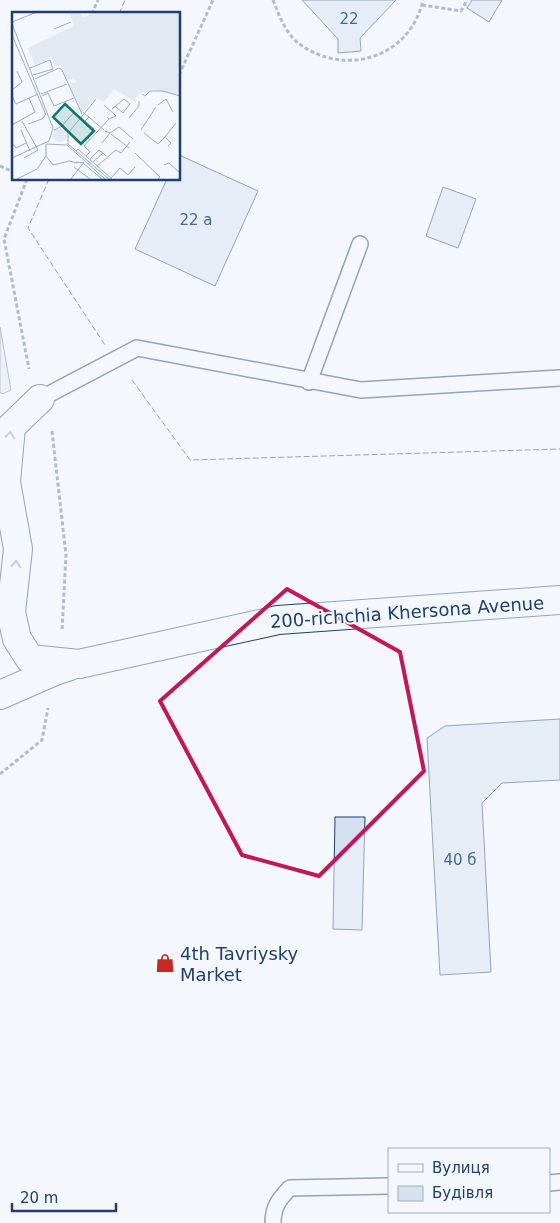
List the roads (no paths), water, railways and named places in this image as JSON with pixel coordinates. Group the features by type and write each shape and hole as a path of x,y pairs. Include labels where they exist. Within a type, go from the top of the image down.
{"street":[{"path":"0,410 40,399"},
{"path":"40,399 11,427 3,476 18,549 5,624 30,659 79,664"},
{"name":"200-richchia Khersona Avenue","path":"79,664 278,620 560,600"},
{"path":"0,695 55,671 79,664"}],"lane":[{"path":"309,382 360,244"},
{"path":"40,399 137,348 309,382 361,390 560,378"},
{"path":"273,1223 273,1211 280,1198 290,1188 388,1186"}],"place":[{"name":"4th Tavriysky Market","path":"165,963"}]}
